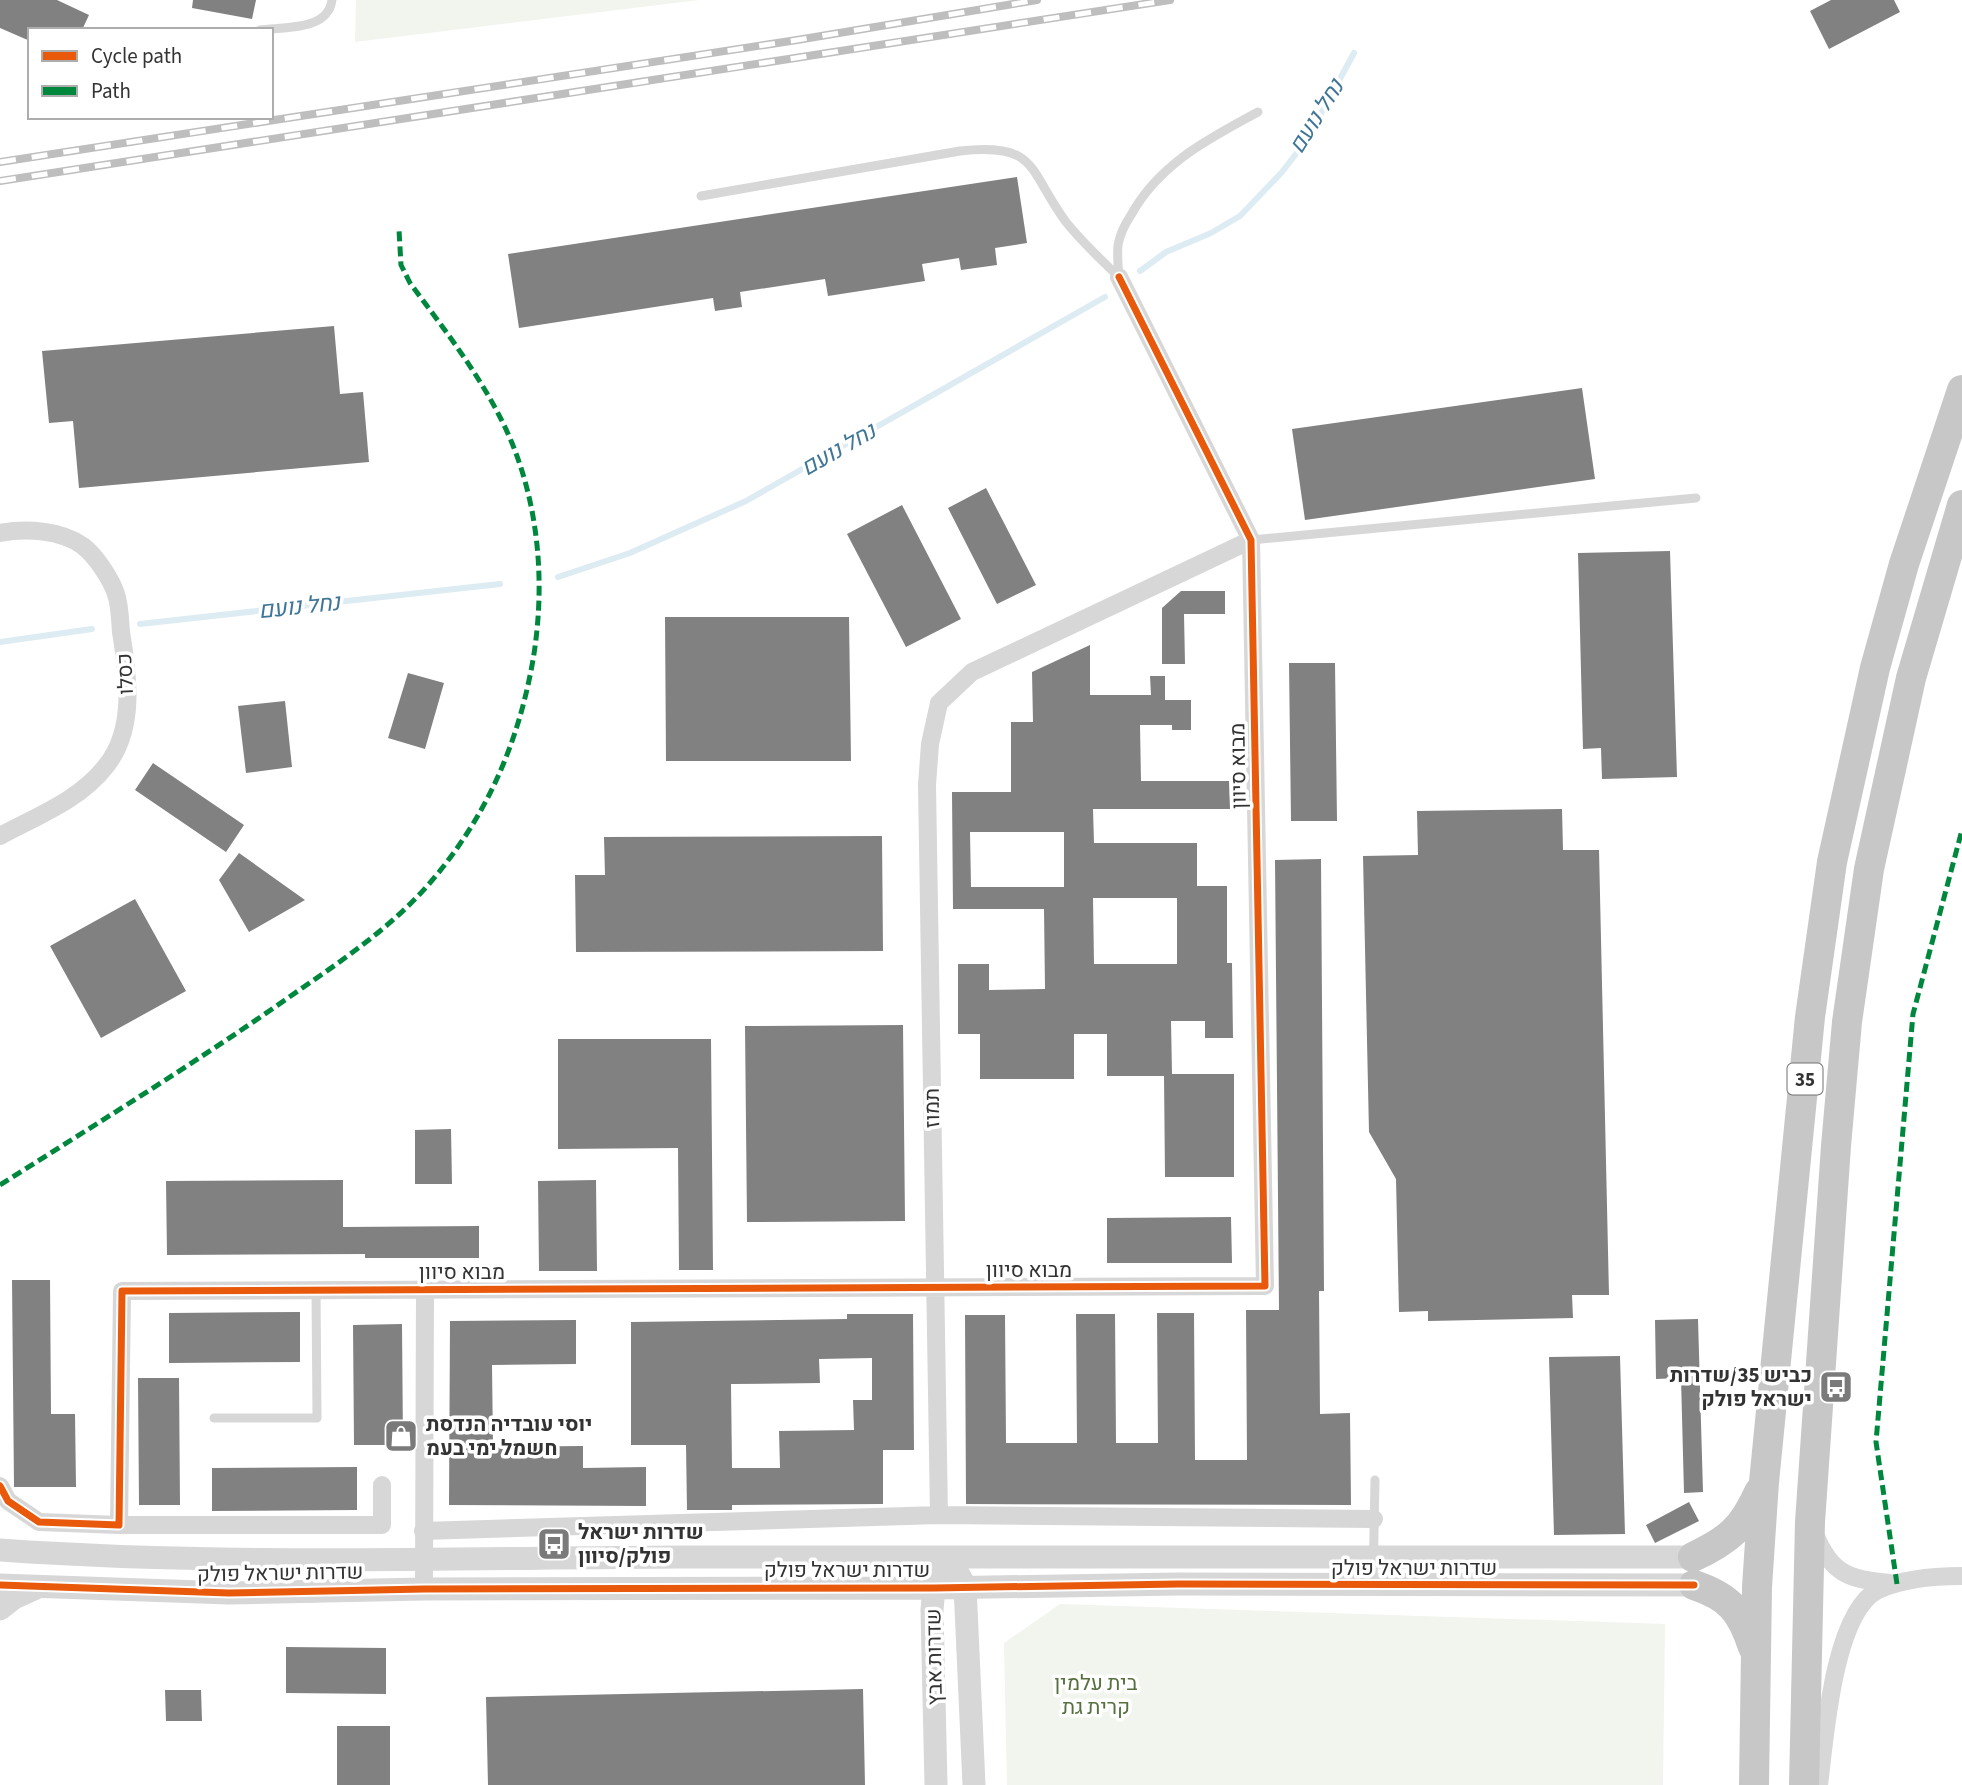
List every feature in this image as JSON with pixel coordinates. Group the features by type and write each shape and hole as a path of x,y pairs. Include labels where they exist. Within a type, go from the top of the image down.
{"highway":[{"name":"35","path":"1754,1785 1757,1587 1764,1482 1810,1017 1832,862 1875,668 1931,478 1962,390"},
{"name":"35","path":"1804,1785 1807,1574 1847,1022 1865,895 1911,678 1962,505"},
{"path":"1757,1658 1746,1626 1737,1611 1694,1571 1715,1546 1744,1522 1764,1482"}],"street":[{"name":"מבוא סיוון","path":"119,1525 122,1291 1265,1286 1251,540 1119,277"},
{"name":"כסלו","path":"0,533 14,530 52,533 83,546 100,566 116,594 129,683 122,737 108,765 83,792 0,836"},
{"name":"תמוז","path":"939,1515 927,785 930,744 939,703 972,672 1251,540"},
{"name":"מבוא סיוון","path":"424,1589 425,1289"},
{"path":"0,1486 8,1501 39,1521 119,1525 382,1525 382,1485"},
{"path":"424,1531 939,1515 1374,1519"},
{"path":"1810,1522 1825,1555 1847,1575 1862,1581 1897,1584"},
{"name":"שדרות ישראל פולק","path":"0,1550 78,1556 231,1559 1374,1556 1694,1571"},
{"name":"שדרות אבץ","path":"948,1556 965,1586 974,1785"},
{"name":"שדרות אבץ","path":"936,1785 932,1610 934,1588 948,1556"},
{"name":"שדרות ישראל פולק","path":"0,1585 229,1593 424,1589 1373,1585 1694,1571"},
{"path":"1819,1785 1840,1650 1851,1623 1863,1605 1876,1591 1897,1584 1962,1576"},
{"path":"0,1609 14,1598 43,1586"},
{"path":"967,1609 979,1592 994,1586"}],"lane":[{"path":"272,28 321,20 328,12 332,0"},
{"path":"1119,277 1118,243 1124,227 1136,205 1160,175 1199,144 1258,112"},
{"path":"701,196 960,151 984,148 1013,152 1039,176 1064,219 1081,240 1119,277"},
{"path":"1251,540 1696,498"},
{"path":"214,1418 317,1418 316,1290"},
{"path":"1373,1585 1375,1480"}],"green space":[{"path":"356,0 699,0 355,42"},
{"name":"בית עלמין קרית גת","path":"1060,1604 1665,1624 1663,1785 1007,1785 1004,1643"}],"building":[{"path":"0,0 57,0 89,15 83,28 28,28 28,40 0,28"},
{"path":"193,0 256,0 252,19 192,8"},
{"path":"1831,0 1894,0 1900,12 1829,49 1810,11"},
{"path":"1017,177 1027,243 995,248 997,265 961,270 959,258 922,264 925,281 828,296 825,279 740,292 742,307 715,311 713,298 519,328 508,254"},
{"path":"334,326 340,394 363,392 369,462 79,488 73,421 49,423 42,351"},
{"path":"1582,388 1595,479 1305,520 1292,429"},
{"path":"986,488 1036,585 997,604 948,508"},
{"path":"902,505 961,619 906,647 847,534"},
{"path":"1670,551 1677,777 1602,779 1601,748 1583,749 1578,553"},
{"path":"1181,591 1225,591 1225,614 1184,614 1185,664 1162,664 1162,608"},
{"path":"665,617 849,617 851,761 666,761"},
{"path":"1090,645 1090,695 1151,695 1150,676 1165,676 1165,700 1191,700 1191,730 1172,730 1172,725 1140,725 1141,781 1229,781 1230,809 1093,809 1094,843 1197,843 1197,886 1227,886 1227,963 1232,963 1233,1038 1205,1038 1205,1021 1171,1021 1172,1074 1234,1074 1234,1177 1165,1177 1164,1076 1107,1076 1107,1034 1074,1034 1074,1079 980,1079 980,1034 958,1034 958,964 989,964 989,990 1045,989 1044,909 953,909 952,792 1011,792 1011,722 1033,722 1032,672","holes":["970,832 1064,832 1064,887 971,887","1093,898 1177,898 1177,964 1094,964"]},
{"path":"1289,663 1335,663 1337,821 1291,821"},
{"path":"408,673 444,683 425,749 388,738"},
{"path":"285,701 292,767 246,773 238,706"},
{"path":"153,763 244,825 226,852 135,790"},
{"path":"1562,809 1563,850 1599,850 1609,1295 1572,1295 1573,1318 1428,1321 1428,1311 1399,1312 1396,1179 1369,1132 1363,856 1418,855 1417,811"},
{"path":"882,836 883,951 576,952 575,875 605,875 604,837"},
{"path":"239,853 305,900 249,932 219,880"},
{"path":"1321,859 1324,1291 1319,1291 1320,1414 1350,1413 1351,1505 966,1504 965,1315 1005,1315 1006,1443 1077,1443 1076,1314 1115,1314 1116,1443 1158,1443 1157,1313 1194,1313 1195,1460 1247,1460 1246,1310 1279,1310 1275,860"},
{"path":"135,899 186,991 101,1038 50,946"},
{"path":"903,1025 905,1221 747,1222 745,1026"},
{"path":"558,1039 711,1039 713,1270 679,1270 678,1148 558,1149"},
{"path":"451,1129 452,1184 415,1184 415,1130"},
{"path":"343,1180 343,1227 479,1226 479,1258 365,1258 365,1254 167,1255 166,1181"},
{"path":"596,1180 597,1271 539,1271 538,1181"},
{"path":"1231,1217 1232,1263 1107,1263 1107,1218"},
{"path":"12,1280 50,1280 51,1414 75,1414 76,1487 14,1487"},
{"path":"300,1312 300,1362 169,1363 169,1313"},
{"path":"847,1314 913,1314 914,1450 883,1450 883,1504 732,1505 732,1510 687,1510 686,1445 631,1445 631,1322 847,1319","holes":["872,1358 872,1400 853,1400 854,1430 779,1431 780,1468 732,1468 731,1384 820,1383 819,1359"]},
{"path":"1698,1319 1703,1492 1684,1493 1681,1378 1656,1379 1655,1320"},
{"path":"576,1320 576,1364 492,1365 493,1447 583,1446 583,1468 646,1467 646,1506 449,1505 450,1321"},
{"path":"402,1324 403,1445 354,1445 353,1325"},
{"path":"1620,1356 1625,1534 1554,1535 1549,1357"},
{"path":"138,1378 179,1378 180,1505 139,1505"},
{"path":"357,1467 357,1510 212,1511 212,1468"},
{"path":"1689,1502 1699,1521 1655,1543 1646,1525"},
{"path":"286,1647 386,1648 386,1694 286,1693"},
{"path":"863,1689 865,1785 488,1785 486,1697"},
{"path":"165,1690 201,1690 202,1721 166,1721"},
{"path":"337,1726 390,1726 390,1785 337,1785"}],"waterway":[{"name":"נחל נועם","path":"1140,271 1166,252 1211,233 1240,216 1282,172 1306,141 1354,53"},
{"name":"נחל נועם","path":"558,577 630,553 746,501 1105,297"},
{"name":"נחל נועם","path":"140,624 500,584"},
{"name":"נחל נועם","path":"0,642 92,629"}],"railway":[{"path":"0,162 797,40 1037,0"},
{"path":"0,181 1170,0"}],"marked path":[{"path":"0,1185 215,1048 379,932 413,901 449,859 483,807 509,751 527,691 537,633 538,550 529,496 512,443 491,401 466,360 410,283 401,265 399,230"},
{"path":"1897,1584 1876,1442 1913,1014 1962,830"}],"cycle path":[{"path":"0,1486 8,1501 39,1522 119,1525 122,1291 1265,1286 1251,540 1119,277"},
{"path":"0,1585 229,1593 424,1589 934,1588 1178,1584 1694,1585"}],"place":[{"name":"כביש 35/שדרות ישראל פולק","path":"1836,1387"},
{"name":"יוסי עובדיה הנדסת חשמל ימי בעמ","path":"401,1436"},
{"name":"שדרות ישראל פולק/סיוון","path":"554,1544"}]}
